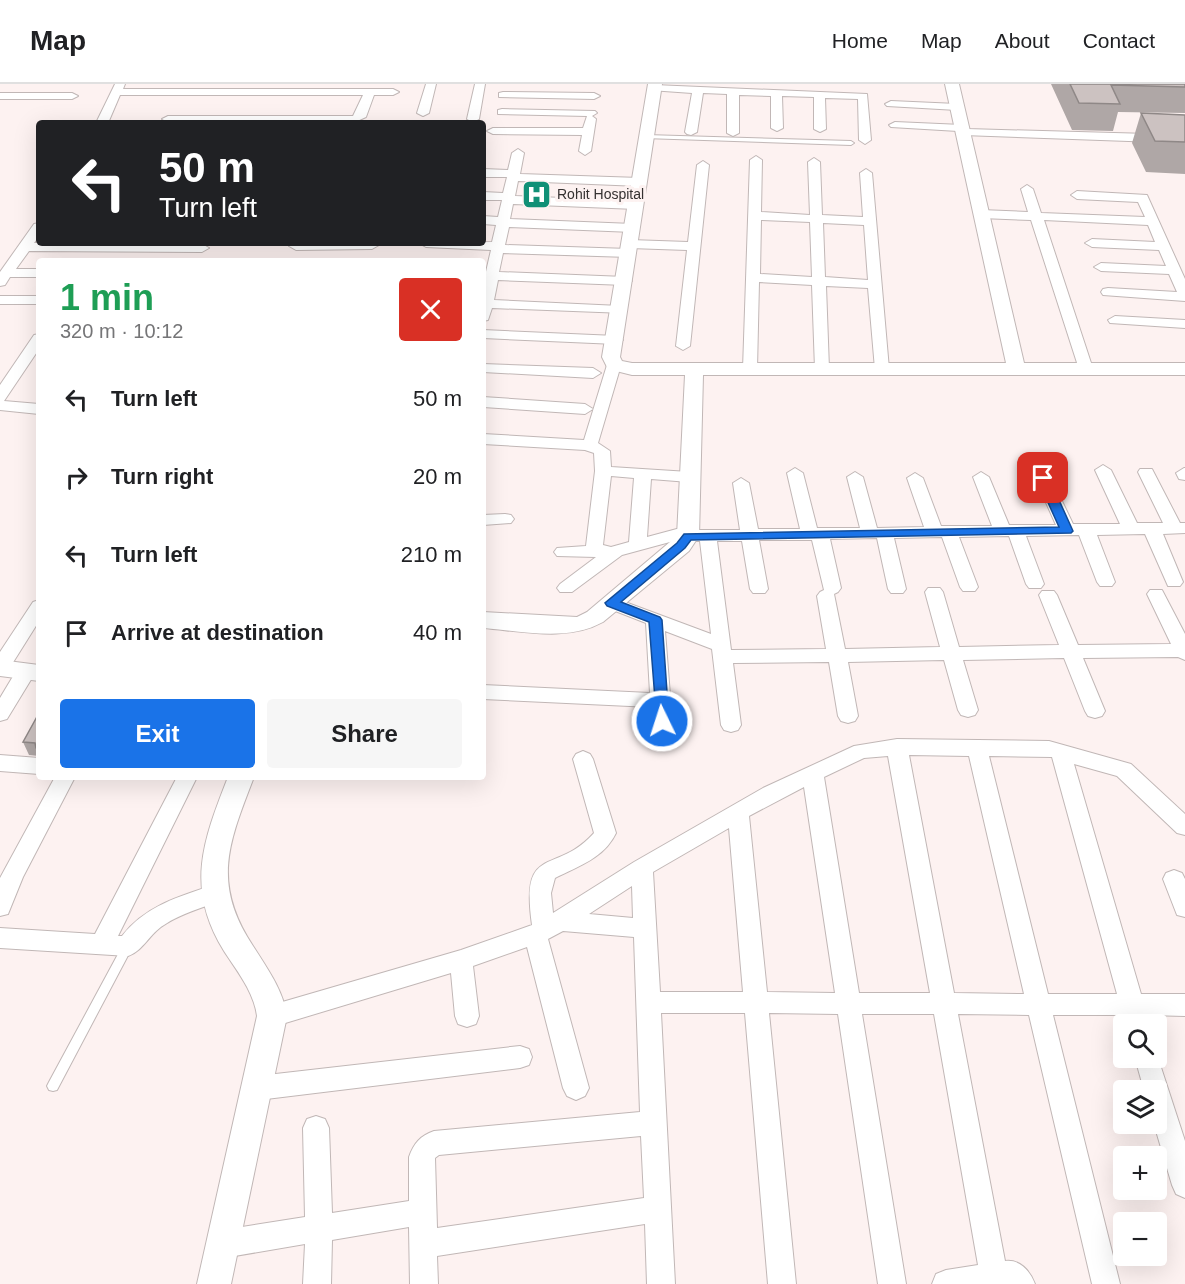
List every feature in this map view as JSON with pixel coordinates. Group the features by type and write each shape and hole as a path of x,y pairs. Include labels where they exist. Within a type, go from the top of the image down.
{"street":[{"path":"34,96 43,84"},
{"path":"65,107 78,84"},
{"path":"423,113 431,84"},
{"path":"473,119 480,84"},
{"path":"952,84 1016,369"},
{"path":"588,445 592,440 614,365 611,357 616,340 654,86 698,90 863,96 866,140"},
{"path":"103,120 119,88 167,88 174,110"},
{"path":"174,110 214,88 219,111"},
{"path":"219,111 260,88 265,111"},
{"path":"265,111 304,88 311,111"},
{"path":"311,111 353,88 369,93 393,92"},
{"path":"503,95 594,90 585,151"},
{"path":"691,132 698,90"},
{"path":"733,133 734,91"},
{"path":"344,120 360,117 369,93"},
{"path":"776,93 777,128"},
{"path":"819,95 820,129"},
{"path":"0,96 72,96"},
{"path":"891,104 957,107"},
{"path":"174,110 311,111 336,120"},
{"path":"502,112 591,113"},
{"path":"895,124 962,130 1185,140"},
{"path":"493,131 588,132"},
{"path":"486,296 489,273 498,248 518,153"},
{"path":"750,369 756,159"},
{"path":"814,162 822,369"},
{"path":"683,345 703,165"},
{"path":"486,173 640,182"},
{"path":"866,173 882,369"},
{"path":"1027,189 1086,369"},
{"path":"1077,195 1143,198 1185,296 1108,292"},
{"path":"486,196 636,205"},
{"path":"981,214 1153,221"},
{"path":"755,216 870,221"},
{"path":"486,220 633,228"},
{"path":"2,279 36,232"},
{"path":"1092,243 1163,246"},
{"path":"25,247 60,246"},
{"path":"163,246 202,248"},
{"path":"469,246 629,249 694,246"},
{"path":"1101,267 1174,270"},
{"path":"2,279 36,273"},
{"path":"489,273 625,281"},
{"path":"753,278 875,284"},
{"path":"0,300 36,300"},
{"path":"486,304 620,310"},
{"path":"1115,320 1185,324"},
{"path":"486,334 616,340"},
{"path":"0,397 36,343"},
{"path":"614,365 632,369 1185,369"},
{"path":"486,368 593,373"},
{"path":"694,369 689,477 695,534 722,651 731,725"},
{"path":"486,402 585,409"},
{"path":"0,405 36,409"},
{"path":"486,439 588,445 602,451 603,471 594,552"},
{"path":"1103,470 1131,529"},
{"path":"603,471 689,477"},
{"path":"795,472 815,535 829,592 848,716"},
{"path":"563,552 616,551 638,544 695,534 749,536 1180,528 1146,472"},
{"path":"638,544 643,474"},
{"path":"855,477 897,589"},
{"path":"981,477 1041,590 1071,652 1095,711"},
{"path":"915,478 969,587"},
{"path":"1043,478 1067,531"},
{"path":"741,483 759,590"},
{"path":"486,520 506,519"},
{"path":"1152,529 1174,582"},
{"path":"1086,530 1106,582"},
{"path":"486,620 567,626 582,624 695,534"},
{"path":"566,588 616,551"},
{"path":"934,592 968,710"},
{"path":"611,603 655,620 722,651 837,656 1184,651 1156,594"},
{"path":"0,714 32,673 0,668 36,611"},
{"path":"655,620 662,721"},
{"path":"486,692 660,700"},
{"path":"897,747 942,1004 994,1276"},
{"path":"267,1001 461,960 545,925 770,794 861,751 897,747 1049,749 1124,770 1185,828"},
{"path":"977,747 1106,1284"},
{"path":"1061,753 1134,1014"},
{"path":"576,1088 540,888 546,872 594,847 604,838 605,833 583,759"},
{"path":"0,763 36,766"},
{"path":"813,774 892,1284"},
{"path":"0,907 19,861 63,780"},
{"path":"102,944 185,780"},
{"path":"214,1284 258,1088 267,1001 222,919 214,894 214,866 219,836 240,780"},
{"path":"738,812 782,1284"},
{"path":"642,868 660,1284"},
{"path":"1174,879 1185,908"},
{"path":"0,938 128,946 138,930 152,918 214,894"},
{"path":"545,925 645,929"},
{"path":"461,960 467,1016"},
{"path":"649,1002 1039,1004 1134,1014 1185,1005"},
{"path":"258,1088 520,1057"},
{"path":"1150,1068 1185,1185"},
{"path":"424,1284 422,1157 424,1151 434,1143 653,1123"},
{"path":"316,1128 319,1228 317,1284"},
{"path":"423,1244 657,1209"},
{"path":"223,1244 422,1212"},
{"path":"946,1284 1011,1274 1021,1284"}],"lane":[{"path":"646,137 851,143"},
{"path":"53,1086 128,946"}],"building":[{"path":"1070,84 1185,84 1185,87 1111,85 1120,104 1079,103"},
{"path":"1141,113 1185,115 1185,142 1155,141"},
{"path":"36,718 36,748 35,743 23,742"}],"place":[{"name":"Rohit Hospital","path":"536,194"}],"route":[{"path":"662,721 655,620 611,603 681,546 688,536 1067,531 1043,478"}]}
